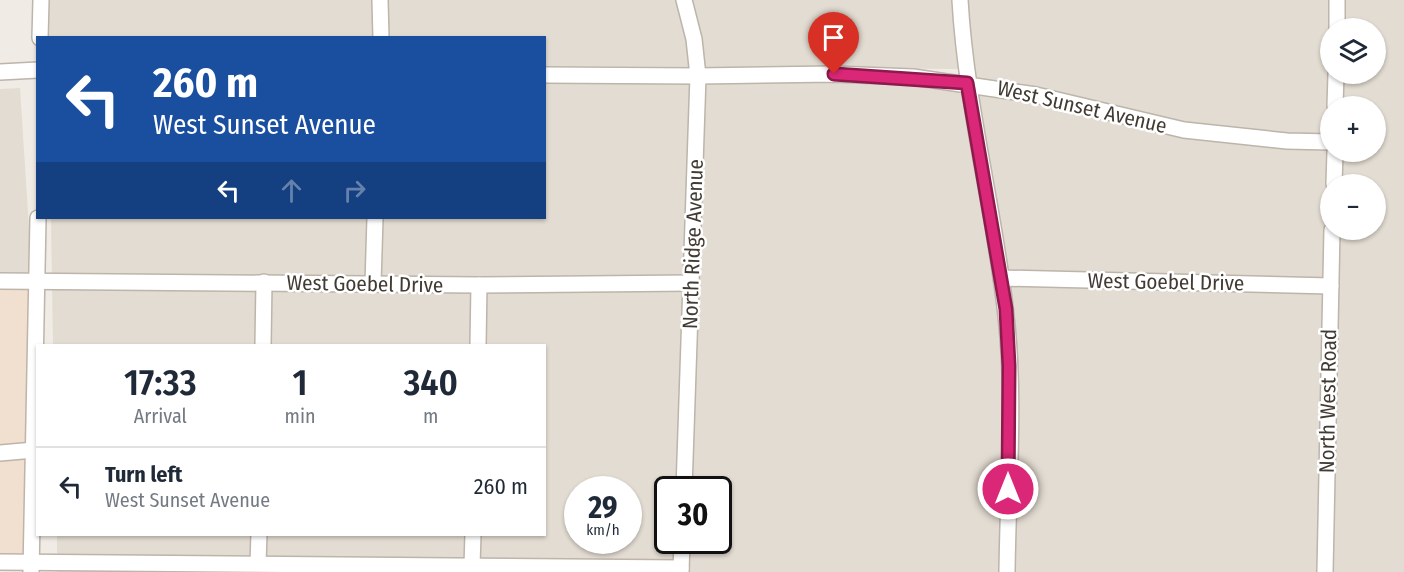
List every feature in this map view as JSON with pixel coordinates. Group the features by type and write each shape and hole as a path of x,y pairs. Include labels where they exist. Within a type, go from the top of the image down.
{"street":[{"path":"40,36 41,0"},
{"path":"380,0 381,36"},
{"name":"North Ridge Avenue","path":"684,0 694,39 698,76 685,476"},
{"path":"960,0 967,83 1001,278 1009,366 1008,572"},
{"path":"1337,0 1337,18"},
{"path":"0,72 36,70"},
{"name":"West Sunset Avenue","path":"546,75 834,74 967,83 1036,95 1184,130 1287,141 1320,142"},
{"path":"36,344 38,219"},
{"path":"373,284 375,219"},
{"name":"North West Road","path":"1325,572 1332,240"},
{"name":"West Goebel Drive","path":"1001,278 1330,286"},
{"name":"West Goebel Drive","path":"0,281 479,285 692,283"},
{"path":"263,344 264,282"},
{"path":"477,344 479,285"},
{"path":"31,566 36,365"},
{"path":"0,453 34,450"},
{"path":"258,563 259,536"},
{"path":"472,566 473,536"},
{"path":"0,562 31,566 258,563 681,570 682,554"}],"shaded area":[{"path":"48,0 951,0 959,69 546,66 546,36 47,36"},
{"path":"965,0 1404,0 1404,572 1013,572 1015,366 972,88"},
{"path":"546,80 904,81 962,89 1003,335 1003,572 57,572 57,536 546,536 546,344 53,344 51,219 546,219"},
{"path":"20,88 32,275 0,276 0,89"},
{"path":"35,283 27,558 0,559 0,284"}],"route":[{"path":"834,74 913,77 967,83 1006,309 1009,366 1008,489"}]}
